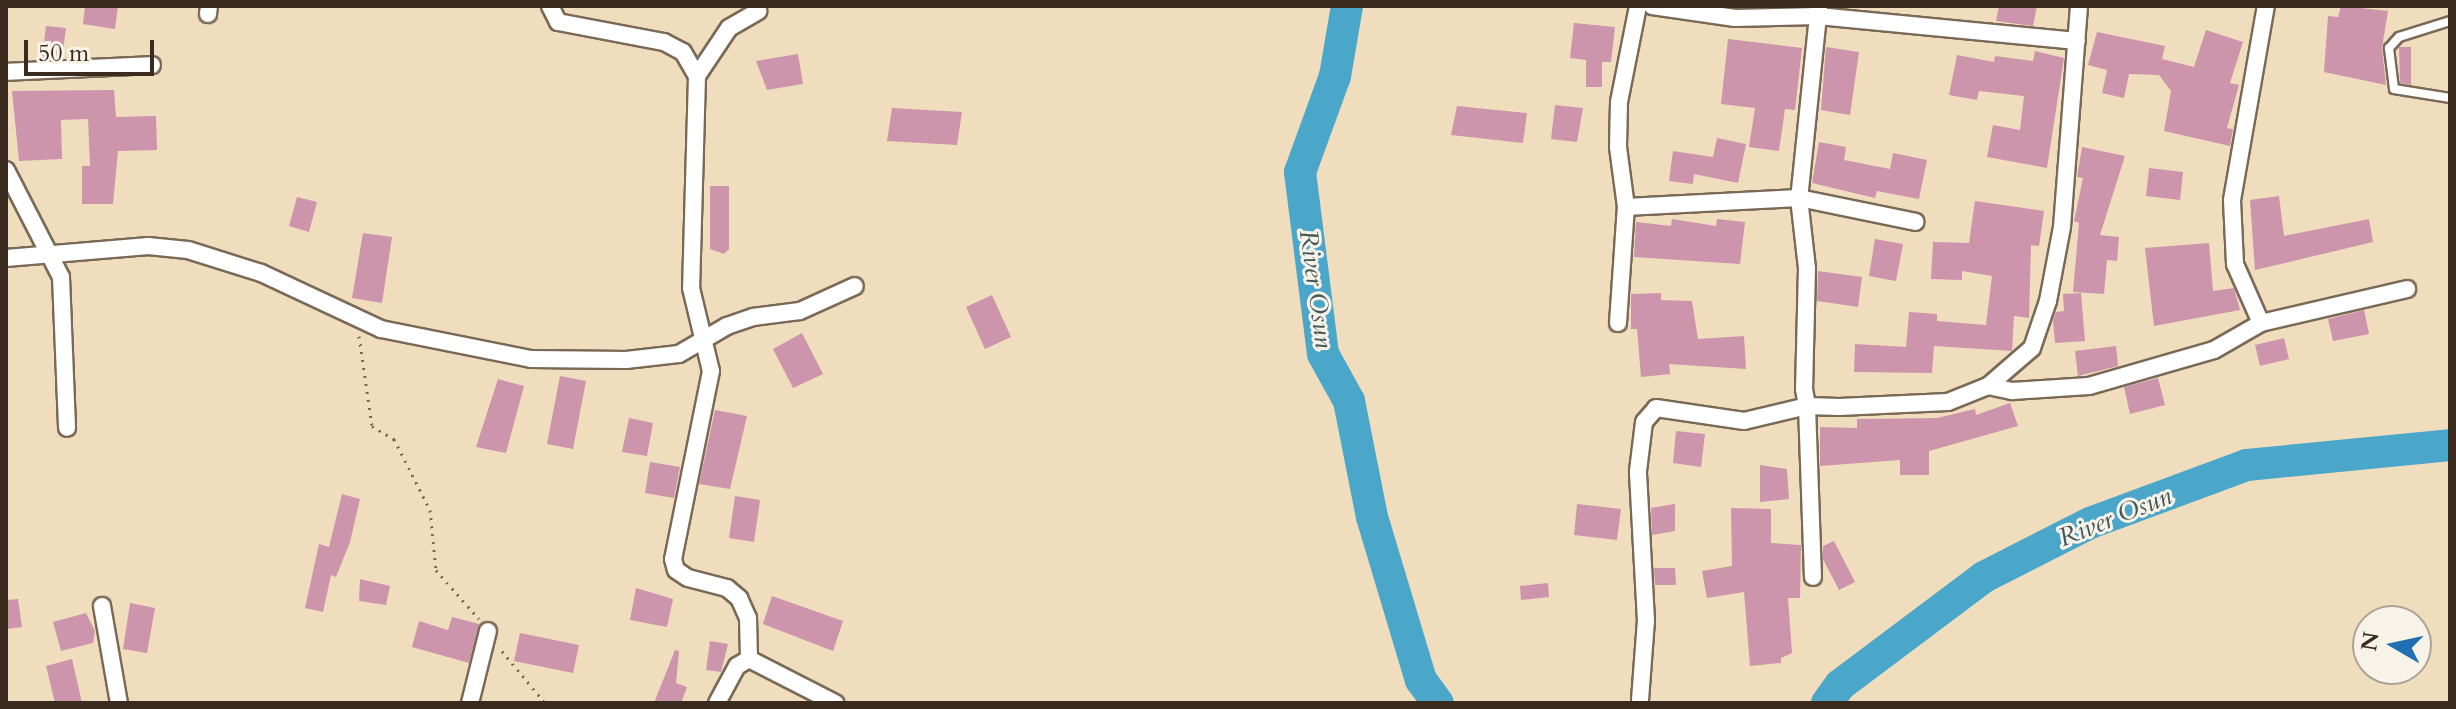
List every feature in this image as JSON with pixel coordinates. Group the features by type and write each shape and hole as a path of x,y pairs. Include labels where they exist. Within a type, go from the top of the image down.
{"street":[{"path":"550,6 558,22 664,42 683,52 697,76 691,288 711,371 673,559 676,570 688,578 727,588 739,598 748,618 749,659"},
{"path":"1618,323 1626,207 1618,147 1619,102 1638,6"},
{"path":"1652,6 1735,18 1818,11 2077,41"},
{"path":"1640,700 1646,621 1638,534 1644,422 1663,405 1705,418 1744,421 1782,416 1807,406 1948,402 1988,386 2032,348 2048,301 2062,227 2079,6"},
{"path":"2261,323 2235,264 2232,200 2266,6"},
{"path":"697,76 729,28 758,11"},
{"path":"1813,577 1807,406 1807,268 1799,198 1818,11"},
{"path":"6,72 152,65"},
{"path":"6,170 61,277 67,428"},
{"path":"1626,207 1799,198 1916,222"},
{"path":"6,258 148,246 212,255 261,273 360,322 531,359 655,358 705,342 740,321 800,311 855,286"},
{"path":"1988,386 2012,391 2089,386 2214,350 2261,323 2407,289"},
{"path":"102,606 119,703"},
{"path":"470,703 488,631"},
{"path":"717,703 737,666 749,659"},
{"path":"749,659 835,703"}],"lane":[{"path":"2450,21 2399,37 2389,48 2394,89 2450,98"}],"path":[{"path":"360,322 372,426 394,439 430,510 436,570 488,631 513,671 545,703"}],"building":[{"path":"85,6 118,6 115,29 83,24"},
{"path":"1999,6 2037,6 2033,26 1996,21"},
{"path":"2341,6 2388,11 2382,48 2386,85 2324,72 2328,16 2338,17"},
{"path":"1574,23 1615,27 1611,62 1602,62 1602,87 1586,87 1586,60 1570,58"},
{"path":"46,26 66,28 62,58 42,59"},
{"path":"2206,30 2243,42 2230,83 2239,85 2227,128 2233,129 2230,146 2164,131 2171,91 2159,75 2129,74 2124,98 2102,93 2107,70 2088,65 2097,32 2165,46 2162,59 2194,67"},
{"path":"1728,39 1802,48 1795,110 1785,109 1779,151 1749,147 1755,108 1721,104"},
{"path":"1826,47 1859,52 1850,115 1821,110"},
{"path":"2399,47 2411,47 2411,85 2400,83"},
{"path":"2035,51 2064,58 2047,168 1987,157 1993,125 2020,130 2024,96 1979,91 1977,100 1949,95 1957,55 1994,62 1995,56 2033,61"},
{"path":"798,54 803,84 767,90 756,61"},
{"path":"114,90 116,117 156,116 157,150 118,151 113,204 82,204 82,166 90,166 88,119 61,120 62,159 19,161 12,91"},
{"path":"1555,105 1583,108 1577,142 1551,139"},
{"path":"1457,106 1527,113 1523,143 1451,135"},
{"path":"892,108 962,112 957,145 887,141"},
{"path":"1717,138 1746,144 1738,183 1694,174 1693,184 1669,181 1673,151 1713,157"},
{"path":"1819,142 1846,147 1844,160 1890,169 1893,153 1927,160 1919,199 1877,191 1875,198 1812,183"},
{"path":"2082,147 2125,156 2100,235 2119,237 2117,261 2107,260 2104,294 2073,292 2079,223 2074,221 2083,178 2077,177"},
{"path":"2149,168 2183,172 2180,200 2146,196"},
{"path":"710,186 729,186 729,249 724,254 710,249"},
{"path":"2279,196 2284,236 2369,219 2373,242 2255,270 2250,200"},
{"path":"297,197 317,202 309,232 289,226"},
{"path":"1975,201 2044,211 2039,246 2031,245 2029,318 2014,316 2012,351 1934,346 1932,373 1854,372 1855,344 1906,347 1909,312 1937,314 1937,321 1986,325 1992,276 1962,271 1962,280 1931,279 1933,242 1969,243"},
{"path":"1672,219 1716,226 1717,219 1745,222 1740,264 1634,257 1636,222 1671,226"},
{"path":"363,233 392,237 382,303 352,298"},
{"path":"1875,239 1903,244 1896,281 1869,276"},
{"path":"2209,243 2213,291 2234,288 2240,310 2154,326 2145,248"},
{"path":"1818,271 1862,277 1858,307 1817,301"},
{"path":"1661,293 1661,300 1692,301 1698,339 1744,336 1746,369 1669,364 1670,374 1641,377 1637,329 1631,329 1631,294"},
{"path":"2081,293 2085,341 2055,343 2053,320 2056,312 2064,311 2063,294"},
{"path":"992,295 1011,337 985,349 966,307"},
{"path":"2364,310 2369,334 2333,341 2328,319"},
{"path":"802,333 823,374 793,388 773,349"},
{"path":"2284,338 2289,359 2260,366 2255,345"},
{"path":"2116,346 2118,366 2078,376 2075,351"},
{"path":"560,376 586,381 573,449 547,444"},
{"path":"2158,378 2165,405 2130,414 2124,387"},
{"path":"498,379 524,386 506,453 476,447"},
{"path":"2010,403 2018,426 1929,451 1929,475 1900,475 1900,460 1820,466 1820,427 1857,428 1857,419 1937,418 1975,409 1976,415"},
{"path":"715,410 747,416 730,489 699,484"},
{"path":"629,418 653,423 647,456 622,452"},
{"path":"1676,431 1705,434 1701,467 1673,463"},
{"path":"650,462 680,467 674,498 645,493"},
{"path":"1760,465 1787,469 1789,499 1760,502"},
{"path":"342,494 360,499 350,542 336,577 331,575 323,612 305,608 319,544 329,547"},
{"path":"735,496 760,500 754,542 729,538"},
{"path":"1577,504 1621,509 1617,540 1574,535"},
{"path":"1675,504 1675,531 1652,535 1651,508"},
{"path":"1731,508 1771,509 1771,543 1801,545 1800,598 1788,598 1792,653 1781,658 1781,663 1750,666 1744,592 1707,598 1702,571 1732,566"},
{"path":"1834,541 1855,582 1839,590 1823,559 1823,546"},
{"path":"1654,568 1675,568 1676,585 1655,585"},
{"path":"360,579 390,586 386,605 359,601"},
{"path":"1548,583 1549,597 1521,600 1520,586"},
{"path":"636,588 673,599 667,627 630,620"},
{"path":"772,596 843,621 833,651 763,624"},
{"path":"18,599 22,627 6,629 6,600"},
{"path":"130,603 155,608 147,653 123,649"},
{"path":"86,613 95,631 93,643 61,651 53,622"},
{"path":"452,617 479,624 469,663 412,647 419,621 448,630"},
{"path":"520,633 579,645 573,673 514,661"},
{"path":"710,641 728,644 721,672 706,670"},
{"path":"675,650 679,651 676,683 687,687 681,703 654,703"},
{"path":"72,659 82,703 55,703 46,666"}],"waterway":[{"name":"River Osun","path":"1347,6 1335,76 1300,172 1323,354 1349,401 1372,517 1421,680 1438,703"},
{"name":"River Osun","path":"1827,703 1840,685 1984,577 2090,523 2247,465 2450,445"}]}
